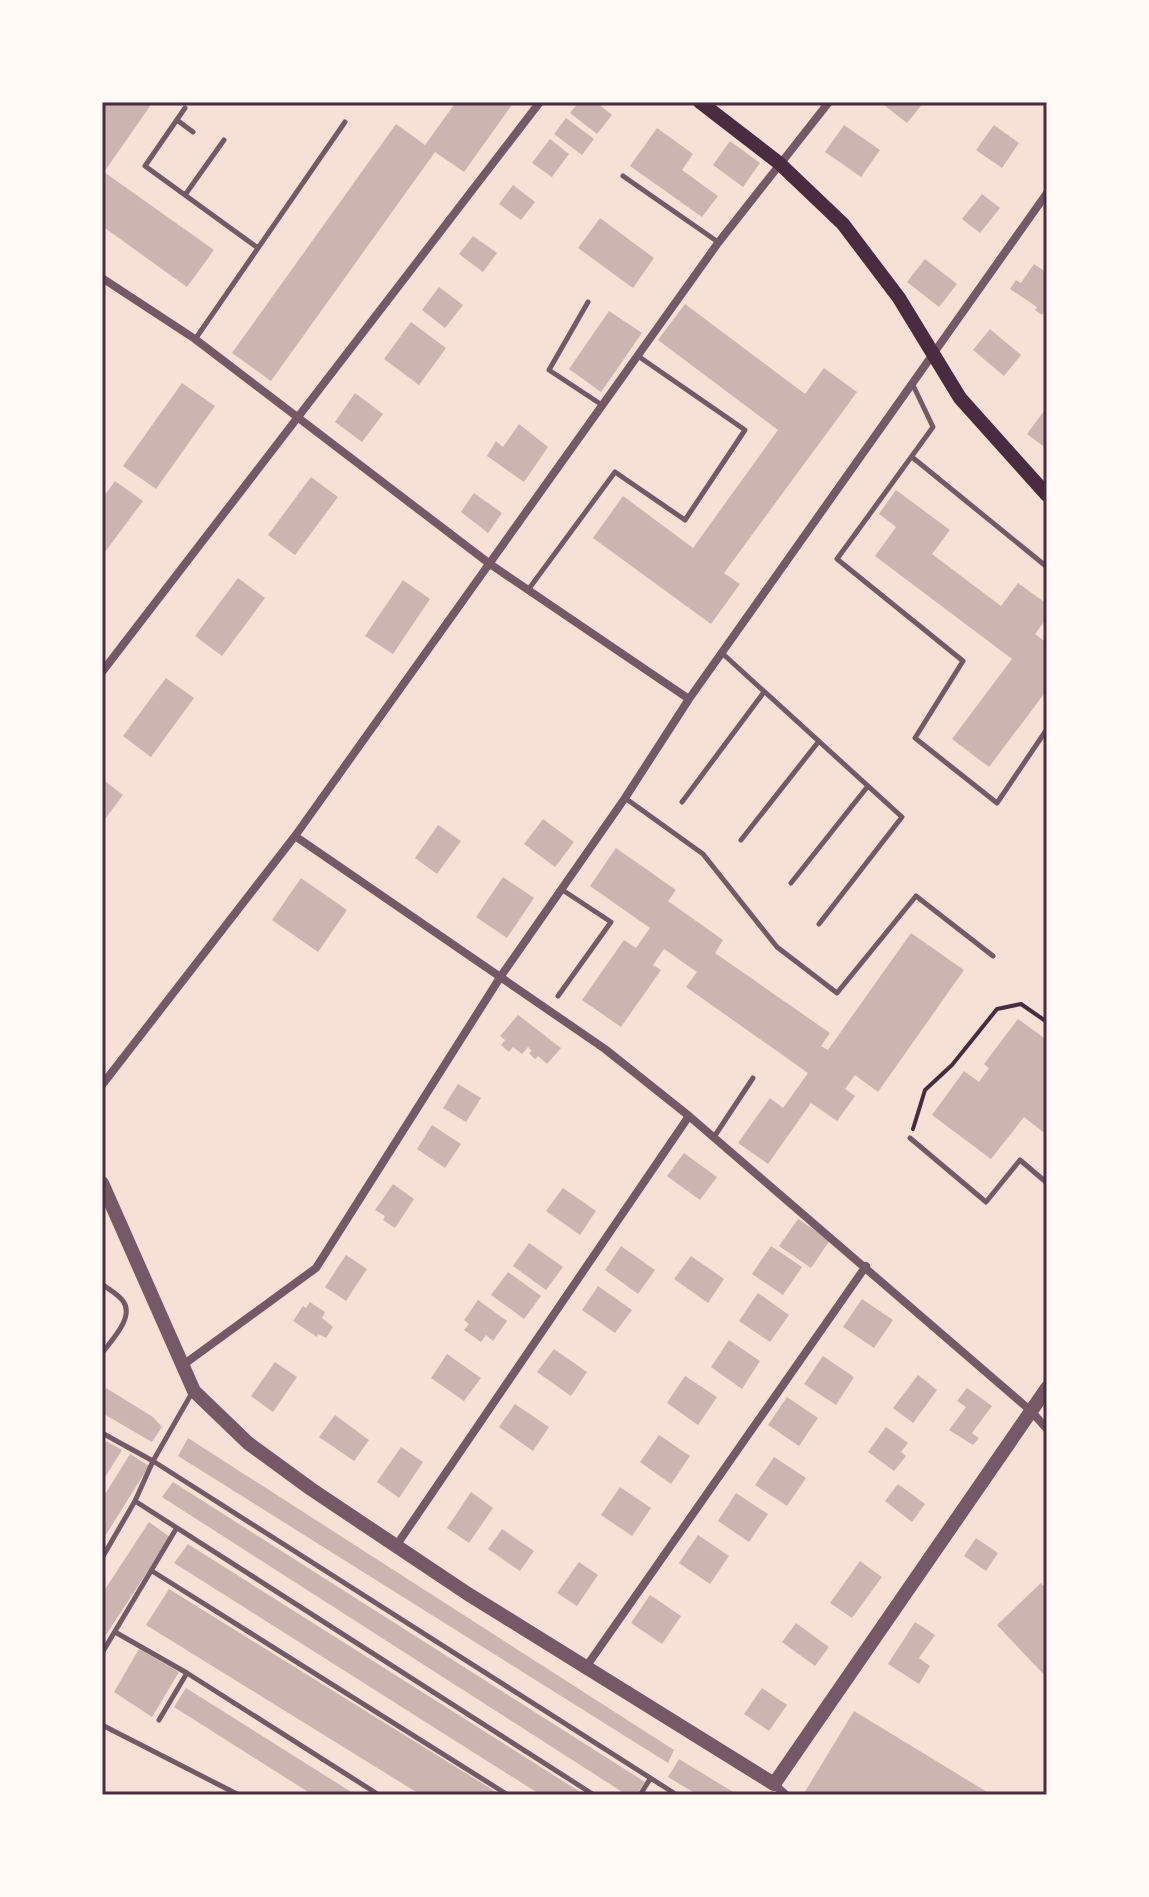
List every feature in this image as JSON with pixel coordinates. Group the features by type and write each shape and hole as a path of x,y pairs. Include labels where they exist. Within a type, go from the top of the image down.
{"main road":[{"path":"700,102 779,163 822,203 861,246 899,298 960,398 1047,495"}],"street":[{"path":"102,672 540,102"},
{"path":"102,1085 295,836 718,243 829,102"},
{"path":"183,1365 316,1268 501,976 625,798 689,699 1047,193"},
{"path":"102,278 195,339 490,564 689,699"},
{"path":"295,836 605,1049 866,1266 1031,1411 1047,1429"},
{"path":"396,1546 689,1116"},
{"path":"102,1183 194,1391 248,1443 396,1546 774,1784 786,1795"},
{"path":"586,1667 866,1266"},
{"path":"774,1784 1047,1388"}],"lane":[{"path":"185,108 145,166 258,248"},
{"path":"177,120 193,132"},
{"path":"195,339 345,122"},
{"path":"185,195 224,140"},
{"path":"623,176 718,243"},
{"path":"588,302 549,370 603,406"},
{"path":"528,590 615,472 685,520 745,430 638,356"},
{"path":"911,382 933,427 837,559 963,661 915,738 997,803 1047,729"},
{"path":"912,457 1047,567"},
{"path":"721,653 902,817 819,924"},
{"path":"682,802 764,692"},
{"path":"741,840 819,741"},
{"path":"791,883 868,786"},
{"path":"625,798 703,854 777,947 837,993 916,896 993,956"},
{"path":"558,996 611,922 561,889"},
{"path":"714,1137 753,1078"},
{"path":"910,1138 986,1202 1020,1160 1046,1181"},
{"path":"102,1284 124,1302 127,1310 125,1319 102,1353"},
{"path":"102,1558 194,1391"},
{"path":"102,1433 153,1461 677,1795"},
{"path":"135,1501 594,1795"},
{"path":"102,1653 176,1529"},
{"path":"152,1571 508,1795"},
{"path":"115,1632 187,1673 379,1795"},
{"path":"159,1720 187,1673"},
{"path":"102,1725 239,1795"},
{"path":"640,1795 650,1779"}],"path":[{"path":"910,1138 925,1090 952,1065 997,1009 1021,1004 1047,1022"}],"building":[{"path":"102,102 153,102 104,172 214,250 187,287 102,226"},
{"path":"456,102 514,102 464,172 435,152 271,381 232,353 396,124 425,145"},
{"path":"579,102 596,102 612,115 597,134 570,113"},
{"path":"880,102 924,102 907,123"},
{"path":"566,118 594,139 582,155 554,134"},
{"path":"844,125 880,150 861,177 825,152"},
{"path":"994,125 1019,143 1002,168 976,150"},
{"path":"657,128 693,154 682,170 718,196 702,217 630,166"},
{"path":"550,139 569,154 552,177 532,163"},
{"path":"730,141 760,163 743,187 713,165"},
{"path":"513,185 535,202 521,220 499,204"},
{"path":"982,194 1000,208 980,233 962,219"},
{"path":"600,218 654,258 633,288 578,248"},
{"path":"473,236 497,253 483,272 459,254"},
{"path":"925,259 957,284 939,307 907,282"},
{"path":"1034,264 1047,273 1047,307 1042,315 1035,310 1037,307 1010,289 1016,280 1021,283"},
{"path":"439,287 463,305 445,328 422,310"},
{"path":"685,304 805,394 824,368 857,392 724,573 740,584 711,624 593,538 623,496 693,548 778,430 658,340"},
{"path":"609,311 642,333 601,392 569,369"},
{"path":"411,322 446,348 419,385 384,359"},
{"path":"990,329 1021,355 1004,376 973,350"},
{"path":"182,383 215,406 156,489 123,466"},
{"path":"355,393 383,414 362,442 335,422"},
{"path":"1047,407 1047,449 1027,434"},
{"path":"519,424 548,447 524,482 487,456 496,441 503,447"},
{"path":"311,477 338,497 295,555 268,535"},
{"path":"115,481 143,501 102,556 102,499"},
{"path":"896,490 950,530 932,554 1001,606 1018,583 1047,604 1047,618 1035,634 1047,643 1047,690 989,767 952,739 1012,659 875,556 896,527 879,514"},
{"path":"474,493 502,513 488,533 461,512"},
{"path":"238,578 265,598 222,656 195,636"},
{"path":"403,580 430,599 393,654 365,636"},
{"path":"166,678 194,698 151,757 123,736"},
{"path":"102,779 123,795 102,823"},
{"path":"543,819 574,842 555,867 524,844"},
{"path":"438,825 461,841 437,874 415,858"},
{"path":"616,848 676,890 668,901 723,940 715,953 830,1033 821,1046 828,1050 911,933 964,970 878,1092 855,1075 845,1089 855,1096 837,1121 811,1103 768,1164 738,1143 770,1098 783,1108 808,1073 686,987 697,972 664,949 653,965 661,970 621,1027 582,1000 624,940 636,948 650,928 590,886"},
{"path":"503,877 534,898 507,938 476,917"},
{"path":"301,878 347,910 318,952 272,920"},
{"path":"518,1015 561,1048 547,1064 538,1056 535,1059 528,1047 522,1054 513,1047 509,1052 501,1045 505,1040 500,1036"},
{"path":"1018,1019 1047,1040 1047,1135 1024,1117 991,1159 932,1115 964,1071 979,1082 989,1068 984,1064"},
{"path":"458,1084 481,1098 466,1122 443,1108"},
{"path":"432,1125 461,1144 445,1168 417,1149"},
{"path":"684,1153 717,1177 700,1200 667,1176"},
{"path":"393,1184 414,1199 395,1228 375,1210"},
{"path":"563,1188 596,1211 580,1235 546,1211"},
{"path":"798,1219 830,1240 811,1268 779,1246"},
{"path":"529,1243 563,1267 546,1290 513,1266"},
{"path":"621,1246 655,1270 638,1294 605,1270"},
{"path":"771,1246 802,1267 783,1295 752,1274"},
{"path":"346,1255 367,1269 346,1301 325,1287"},
{"path":"691,1256 724,1279 708,1303 674,1279"},
{"path":"508,1272 541,1296 524,1319 491,1295"},
{"path":"598,1286 632,1310 615,1333 582,1310"},
{"path":"758,1293 789,1315 770,1342 739,1321"},
{"path":"862,1299 893,1320 874,1348 843,1327"},
{"path":"478,1300 507,1321 493,1341 486,1335 481,1342 464,1330 469,1324 464,1320"},
{"path":"310,1302 325,1312 322,1318 333,1327 326,1338 318,1334 317,1337 293,1321 303,1306 306,1308"},
{"path":"729,1340 760,1361 742,1389 711,1367"},
{"path":"554,1349 587,1372 571,1396 537,1372"},
{"path":"447,1354 481,1378 464,1401 431,1378"},
{"path":"823,1356 854,1377 836,1405 804,1384"},
{"path":"275,1362 297,1377 273,1412 251,1396"},
{"path":"918,1375 937,1390 913,1423 893,1408"},
{"path":"685,1376 717,1397 698,1425 667,1403"},
{"path":"106,1388 153,1417 162,1427 152,1442 102,1413 102,1394"},
{"path":"967,1388 992,1406 972,1433 979,1438 973,1445 949,1430 966,1407 957,1401"},
{"path":"787,1397 818,1418 799,1446 768,1425"},
{"path":"515,1404 549,1427 533,1451 499,1427"},
{"path":"335,1415 369,1440 354,1461 319,1437"},
{"path":"886,1427 908,1443 901,1452 906,1456 894,1471 868,1452"},
{"path":"659,1435 690,1456 671,1484 640,1462"},
{"path":"188,1438 674,1750 668,1763 178,1456"},
{"path":"102,1439 122,1450 102,1482"},
{"path":"401,1447 423,1462 399,1498 377,1482"},
{"path":"130,1454 149,1466 102,1541 102,1499"},
{"path":"774,1457 806,1478 787,1506 755,1485"},
{"path":"173,1482 645,1782 636,1795 627,1795 162,1497"},
{"path":"898,1484 925,1504 912,1522 885,1501"},
{"path":"620,1487 651,1508 632,1536 601,1515"},
{"path":"471,1492 493,1508 469,1543 447,1528"},
{"path":"736,1493 768,1514 749,1542 718,1521"},
{"path":"149,1522 170,1537 102,1641 102,1594"},
{"path":"502,1529 534,1551 520,1571 488,1549"},
{"path":"698,1535 729,1556 710,1584 679,1563"},
{"path":"976,1538 998,1553 986,1571 964,1556"},
{"path":"188,1544 585,1795 541,1795 174,1563"},
{"path":"860,1561 882,1577 852,1618 830,1603"},
{"path":"579,1562 598,1575 577,1606 557,1593"},
{"path":"1041,1583 1047,1590 1047,1678 997,1625"},
{"path":"169,1589 501,1795 421,1795 146,1625"},
{"path":"650,1595 681,1616 662,1644 631,1623"},
{"path":"915,1622 935,1635 919,1658 930,1666 919,1684 888,1664"},
{"path":"796,1623 829,1647 815,1666 782,1642"},
{"path":"139,1649 179,1672 152,1717 114,1692"},
{"path":"186,1688 356,1795 313,1795 174,1707"},
{"path":"762,1688 787,1705 769,1731 744,1714"},
{"path":"854,1711 992,1795 803,1795"},
{"path":"679,1759 738,1795 698,1795 668,1777"}]}
